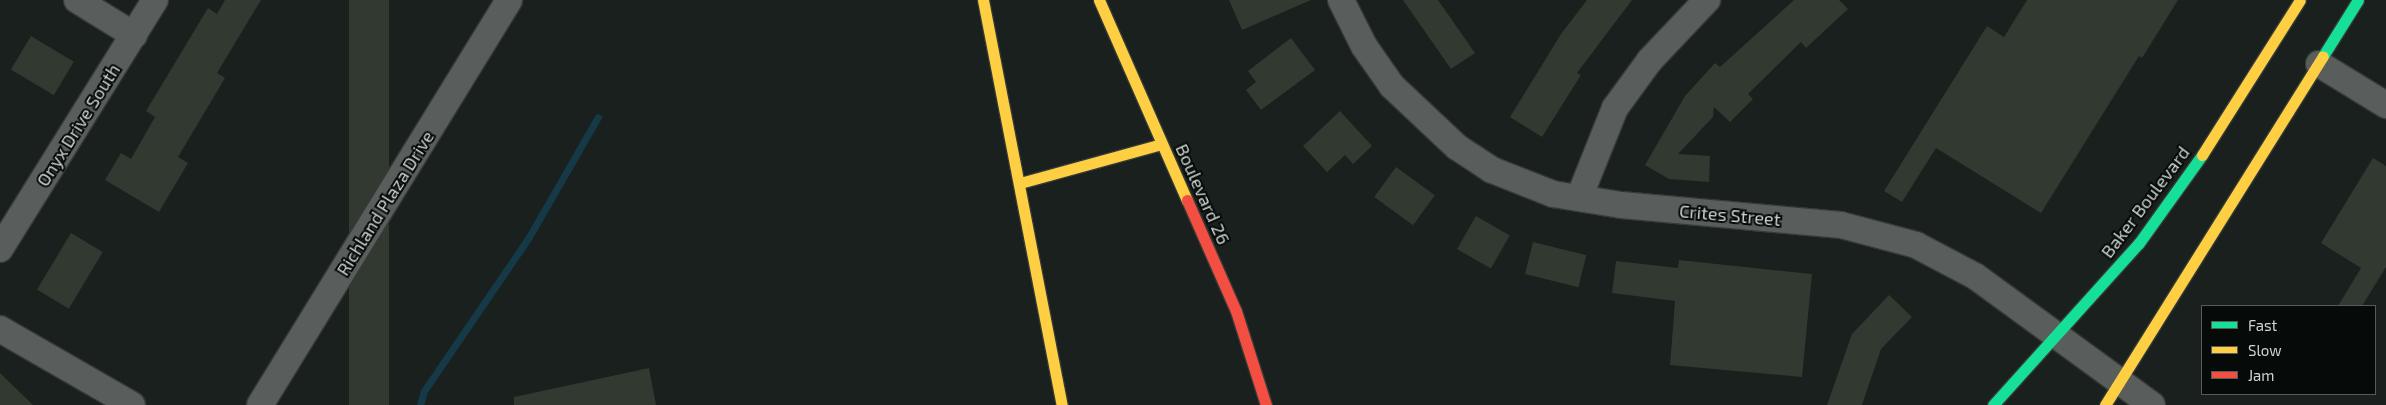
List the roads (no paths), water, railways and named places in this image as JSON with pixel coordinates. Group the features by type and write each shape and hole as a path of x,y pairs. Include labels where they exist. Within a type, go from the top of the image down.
{"main road":[{"path":"984,0 1062,405"},
{"name":"Boulevard 26","path":"1099,0 1236,312 1266,405"},
{"name":"Baker Boulevard","path":"1993,405 2139,243 2218,132 2300,0"},
{"path":"2105,405 2358,0"},
{"path":"1020,183 1162,144"}],"street":[{"path":"77,0 134,35"},
{"name":"Onyx Drive South","path":"0,249 155,0"},
{"name":"Richland Plaza Drive","path":"260,405 509,0"},
{"name":"Crites Street","path":"1341,0 1364,46 1392,86 1457,147 1492,170 1553,194 1621,205 1841,225 1882,233 1916,244 1975,276 2152,405"},
{"path":"1579,198 1615,108 1650,60 1707,0"},
{"path":"2319,64 2386,105"},
{"path":"0,329 132,405"}],"waterway":[{"path":"420,405 424,391 529,237 598,117"}]}
